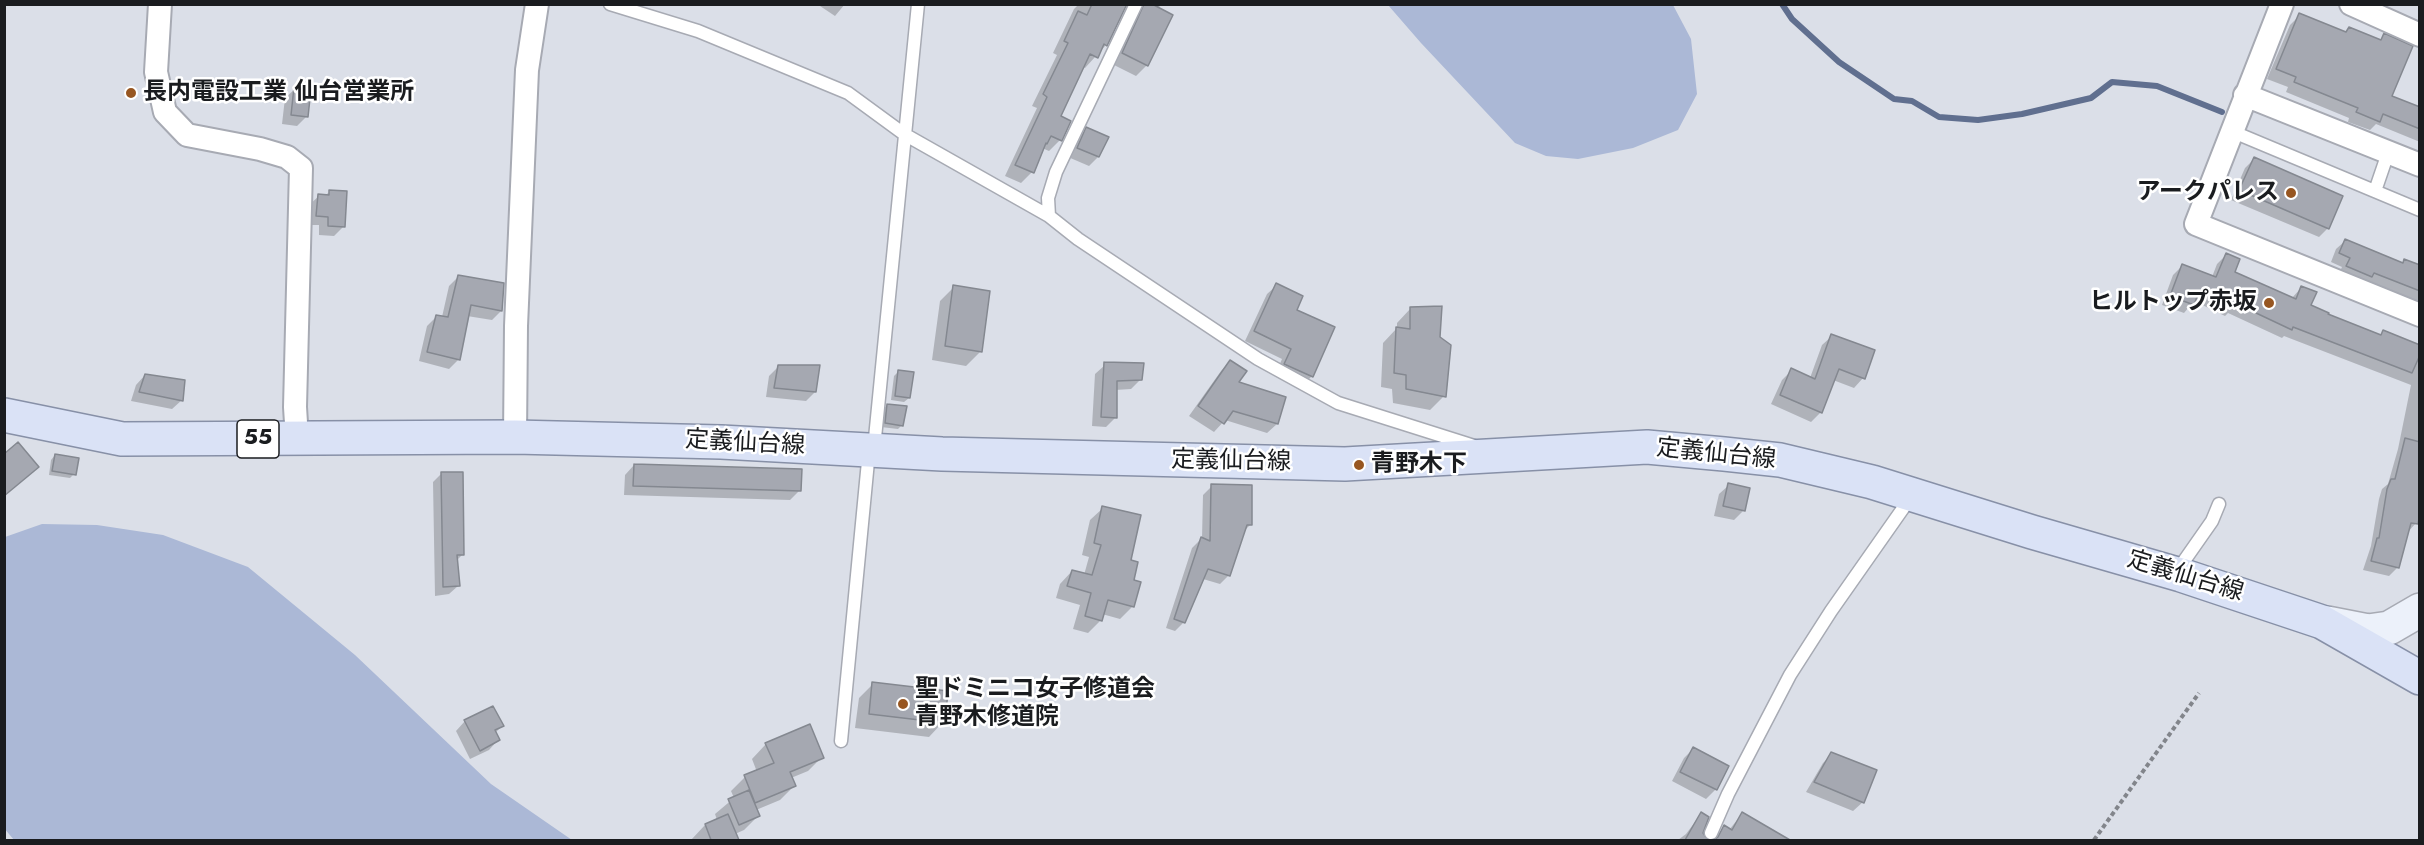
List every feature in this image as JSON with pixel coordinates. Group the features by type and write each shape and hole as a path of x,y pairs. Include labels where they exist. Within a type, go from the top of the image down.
{"main road":[{"name":"定義仙台線","path":"4,415 122,439 515,438 721,442 1190,462 1345,464 1647,447 1724,454 1780,460 1872,482 2175,573 2322,622 2418,673"}],"street":[{"path":"160,4 156,72 165,112 187,135 260,149 286,157 301,168 295,407 297,439"},
{"path":"515,438 516,326 527,70 537,4"},
{"path":"2282,4 2196,224 2420,315"},
{"path":"2351,4 2420,35"},
{"path":"2245,95 2420,165"},
{"path":"2322,622 2368,631 2389,628 2420,610"}],"lane":[{"path":"610,4 698,31 848,93 904,134 1049,216 1078,239 1258,359 1338,403 1500,455"},
{"path":"841,741 918,4"},
{"path":"1049,216 1048,198 1056,172 1136,4"},
{"path":"2231,131 2420,210"},
{"path":"2375,191 2388,153"},
{"path":"1711,833 1728,794 1790,675 1831,611 1913,495"},
{"path":"2175,573 2212,520 2219,504"}],"path":[{"path":"2094,840 2199,693"}],"shaded area":[{"path":"1388,5 1673,5 1691,39 1697,94 1678,130 1633,148 1578,159 1546,156 1515,143"},
{"path":"42,524 97,525 163,535 248,567 355,655 491,784 572,840 14,840 4,828 5,537"}],"building":[{"path":"1092,4 1127,4 1107,46 1104,44 1098,58 1090,54 1061,116 1071,121 1062,141 1051,136 1034,173 1015,165 1047,97 1043,94 1068,43 1064,41 1078,11 1087,15"},
{"path":"1144,4 1152,4 1173,15 1148,66 1122,53"},
{"path":"2299,13 2346,32 2349,27 2381,40 2384,33 2413,46 2392,96 2420,107 2420,129 2383,114 2380,122 2356,112 2358,108 2294,82 2296,77 2276,69"},
{"path":"294,87 311,89 308,117 291,115"},
{"path":"1086,127 1109,137 1099,157 1077,148"},
{"name":"アークパレス","path":"2254,157 2343,196 2329,229 2239,190"},
{"path":"329,190 347,191 345,227 328,226 328,217 316,216 318,194 329,195"},
{"path":"2345,239 2403,263 2404,259 2420,265 2420,291 2374,273 2372,277 2346,266 2350,258 2339,253"},
{"path":"2226,253 2240,259 2235,272 2296,299 2301,286 2317,292 2311,305 2328,314 2381,335 2383,330 2420,345 2420,355 2412,373 2293,327 2292,330 2237,304 2236,307 2199,291 2194,305 2170,296 2182,264 2216,277"},
{"path":"458,275 504,283 502,311 471,305 460,360 427,352 436,315 448,317"},
{"path":"1276,283 1303,296 1297,310 1335,327 1313,377 1284,364 1291,349 1254,331"},
{"path":"953,285 990,291 982,352 945,346"},
{"path":"1442,306 1440,337 1451,345 1446,397 1406,389 1406,375 1394,373 1396,327 1410,329 1410,307"},
{"path":"1831,334 1875,350 1865,379 1839,369 1822,413 1780,395 1791,368 1815,379"},
{"path":"1230,360 1247,371 1239,382 1286,397 1278,424 1233,411 1224,424 1198,406"},
{"path":"1104,362 1144,363 1142,380 1117,381 1117,418 1101,417"},
{"path":"778,365 820,365 816,392 774,388"},
{"path":"898,370 914,372 910,398 895,396"},
{"path":"145,374 185,380 183,401 139,392"},
{"path":"887,404 907,406 903,426 885,423"},
{"path":"2405,438 2420,442 2420,514 2418,524 2411,523 2399,568 2371,561 2377,538 2379,538 2387,489 2391,479 2395,479"},
{"path":"18,442 39,467 4,496 4,454"},
{"path":"55,454 79,458 76,475 52,471"},
{"path":"634,464 802,469 801,491 633,486"},
{"path":"441,472 463,472 464,555 457,555 460,586 443,587"},
{"path":"1728,483 1750,488 1745,511 1723,506"},
{"path":"1211,484 1252,485 1252,525 1247,525 1230,576 1208,569 1185,623 1174,619 1201,537 1210,541"},
{"path":"1102,506 1141,515 1131,560 1138,562 1134,580 1141,582 1134,607 1108,600 1102,621 1085,616 1091,593 1067,586 1072,570 1092,575 1101,545 1094,543"},
{"path":"872,682 948,691 945,723 869,714"},
{"path":"493,706 504,726 495,730 500,740 480,751 464,720"},
{"path":"810,724 824,758 790,772 796,786 755,803 744,775 774,763 765,743"},
{"path":"1693,747 1729,766 1717,790 1680,772"},
{"path":"1831,752 1877,770 1864,803 1814,782"},
{"path":"749,790 760,816 739,825 728,799"},
{"path":"1701,812 1709,817 1703,833 1708,840 1685,840"},
{"path":"1742,812 1790,840 1714,840 1724,825 1732,830"},
{"path":"728,814 739,840 711,840 705,824"}],"waterway":[{"path":"1782,4 1792,19 1839,62 1894,99 1912,101 1939,117 1978,120 2022,114 2091,98 2112,82 2157,86 2222,112"}],"place":[{"name":"長内電設工業 仙台営業所","path":"131,93"},
{"name":"アークパレス","path":"2291,193"},
{"name":"ヒルトップ赤坂","path":"2269,303"},
{"name":"青野木下","path":"1359,465"},
{"name":"聖ドミニコ女子修道会 青野木修道院","path":"903,704"}]}
